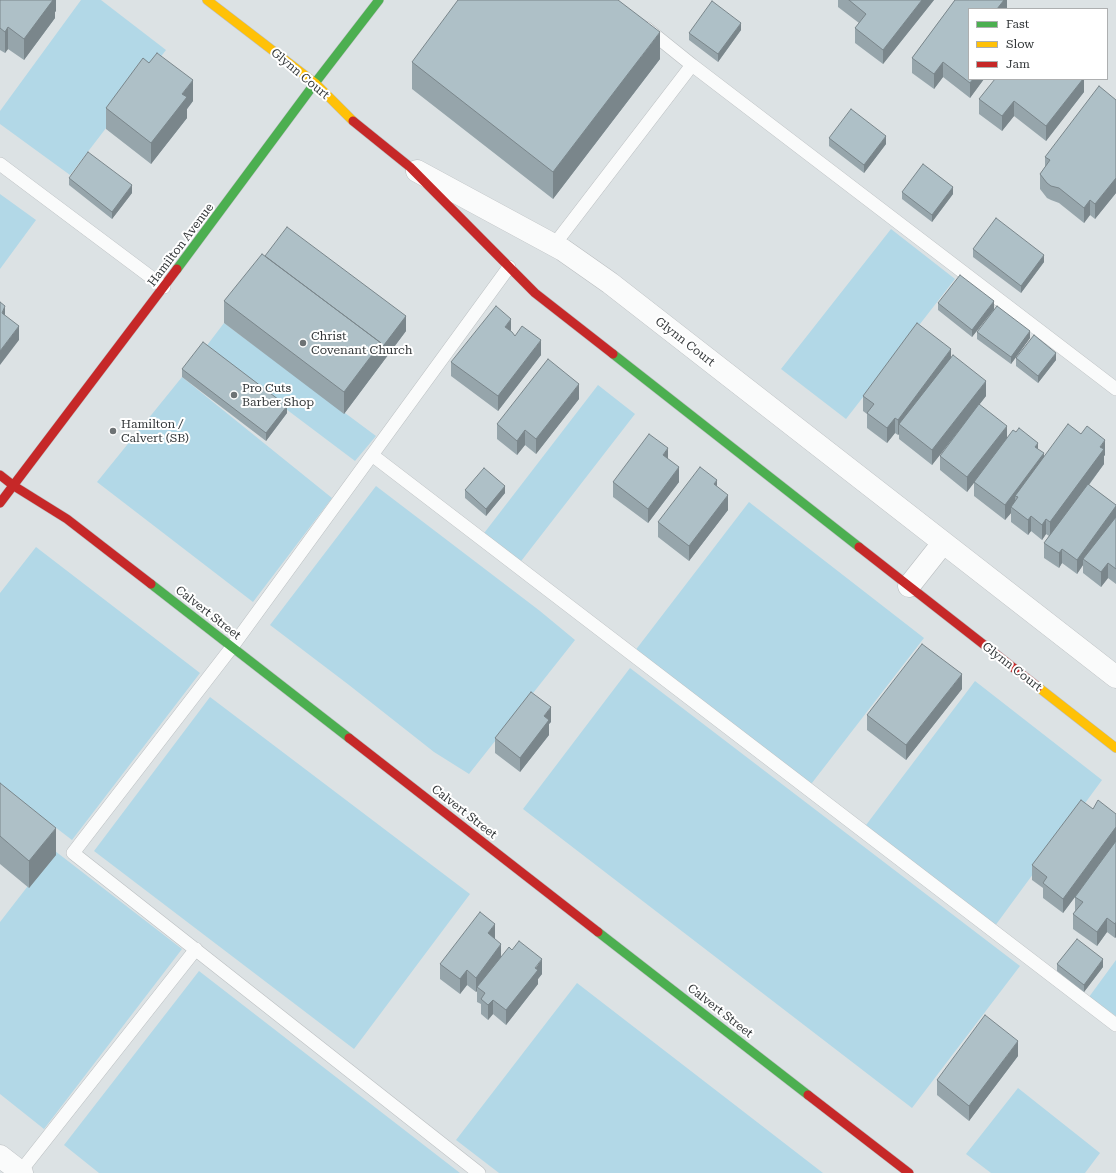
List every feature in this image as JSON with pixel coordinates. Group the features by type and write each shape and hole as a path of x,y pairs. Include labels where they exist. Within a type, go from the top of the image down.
{"street":[{"name":"Glynn Court","path":"207,0 315,83 349,118 410,166 535,293 1116,748"},
{"name":"Hamilton Avenue","path":"0,504 164,287 315,83 379,0"},
{"name":"Glynn Court","path":"410,166 563,250 610,282 1116,677"},
{"name":"Calvert Street","path":"0,476 67,519 909,1173"},
{"path":"909,586 943,543"},
{"path":"0,1156 21,1172"}],"lane":[{"path":"639,23 1116,389"},
{"path":"554,245 692,64"},
{"path":"0,164 164,287"},
{"path":"479,1173 73,853 232,646 509,267"},
{"path":"372,455 1116,1025"},
{"path":"21,1172 196,949"}],"shaded area":[{"path":"81,0 101,0 166,50 70,175 0,124 0,111"},
{"path":"0,194 36,220 0,269"},
{"path":"891,229 955,279 846,419 781,369"},
{"path":"224,323 376,436 355,461 205,348"},
{"path":"182,377 332,498 253,602 97,482"},
{"path":"598,385 635,414 515,569 478,541"},
{"path":"376,486 540,611 575,640 469,774 434,752 270,625"},
{"path":"749,502 924,638 805,792 631,656"},
{"path":"36,547 200,673 72,840 0,785 0,593"},
{"path":"630,668 1020,966 912,1108 523,809"},
{"path":"975,681 1102,780 992,930 860,833"},
{"path":"210,697 470,894 354,1049 94,851"},
{"path":"55,851 182,949 44,1129 0,1094 0,922"},
{"path":"1116,960 1116,1016 1089,997"},
{"path":"199,971 460,1173 99,1173 64,1145"},
{"path":"577,983 823,1173 499,1173 456,1140"},
{"path":"1018,1088 1100,1153 1085,1173 991,1173 966,1154"}],"building":[{"path":"0,0 53,0 24,39 8,27 5,32 0,28"},
{"path":"458,0 618,0 660,32 553,172 412,62"},
{"path":"849,0 922,0 883,50 855,28 866,14"},
{"path":"955,0 1004,0 998,8 968,8 968,80 972,80 970,83 943,62 934,74 912,58"},
{"path":"712,1 741,23 718,54 689,33"},
{"path":"157,53 193,80 182,94 187,97 151,143 106,108 143,58 149,63"},
{"path":"994,80 1082,80 1046,126 1014,101 1002,116 979,99"},
{"path":"1099,86 1116,100 1116,178 1095,204 1090,200 1084,208 1059,188 1051,186 1047,183 1040,174 1050,160 1045,157"},
{"path":"851,109 886,136 864,165 829,138"},
{"path":"88,152 132,185 112,212 69,178"},
{"path":"923,164 953,187 932,215 902,192"},
{"path":"996,218 1044,255 1021,286 973,249"},
{"path":"287,227 406,316 381,349 381,343 265,256"},
{"name":"Christ Covenant Church","path":"262,254 381,343 344,392 224,301"},
{"path":"960,275 994,301 972,330 938,303"},
{"path":"0,302 5,306 2,313 19,326 0,351"},
{"path":"496,306 511,319 505,327 515,336 522,326 541,340 498,396 451,362"},
{"path":"997,306 1030,331 1011,357 977,332"},
{"path":"917,323 951,349 898,420 895,418 887,428 867,413 874,404 863,396"},
{"path":"1034,335 1056,353 1038,376 1016,358"},
{"name":"Pro Cuts Barber Shop","path":"203,342 287,406 266,433 182,369"},
{"path":"953,355 986,381 932,450 899,424"},
{"path":"548,359 579,384 536,439 525,430 517,441 497,424"},
{"path":"979,404 1007,426 967,477 940,456"},
{"path":"1068,424 1081,434 1087,426 1105,440 1100,447 1104,449 1050,522 1046,519 1042,525 1031,516 1028,520 1011,507 1018,497 1015,496"},
{"path":"1019,428 1038,443 1035,447 1044,453 1005,505 974,482 1013,430 1016,432"},
{"path":"649,434 668,448 663,455 679,467 648,509 613,482"},
{"path":"700,467 717,480 714,484 728,495 689,546 658,522"},
{"path":"484,468 505,486 486,509 465,490"},
{"path":"1088,484 1116,506 1077,560 1062,549 1059,553 1044,543"},
{"path":"1116,517 1116,569 1108,563 1101,572 1083,559"},
{"path":"922,644 962,674 906,745 867,715"},
{"path":"531,692 551,707 544,716 549,720 520,758 495,738"},
{"path":"0,783 56,828 29,861 0,836"},
{"path":"1081,800 1093,809 1098,800 1116,814 1116,827 1063,899 1043,883 1047,877 1032,865"},
{"path":"1116,841 1116,922 1115,924 1107,918 1097,932 1073,914 1083,902 1075,897"},
{"path":"480,912 495,924 488,933 501,944 476,978 467,970 460,979 440,964"},
{"path":"1077,939 1103,959 1084,985 1057,964"},
{"path":"519,941 542,959 535,968 538,970 506,1010 493,1000 488,1005 481,999 485,993 477,987 509,947 512,950"},
{"path":"985,1015 1018,1041 969,1106 937,1080"}],"traffic: fast":[{"path":"177,269 315,83 379,0"},
{"path":"613,354 859,547"},
{"path":"151,584 349,738"},
{"path":"598,932 808,1095"}],"traffic: slow":[{"path":"207,0 315,83 353,121"},
{"path":"1038,687 1116,748"}],"traffic: jam":[{"path":"353,121 410,167 535,293 613,354"},
{"path":"0,503 177,269"},
{"path":"0,475 14,486 67,519 151,584"},
{"path":"859,547 1038,687"},
{"path":"349,738 598,932"},
{"path":"808,1095 909,1173"}],"place":[{"name":"Christ Covenant Church","path":"303,343"},
{"name":"Pro Cuts Barber Shop","path":"234,395"},
{"name":"Hamilton / Calvert (SB)","path":"113,431"}]}
